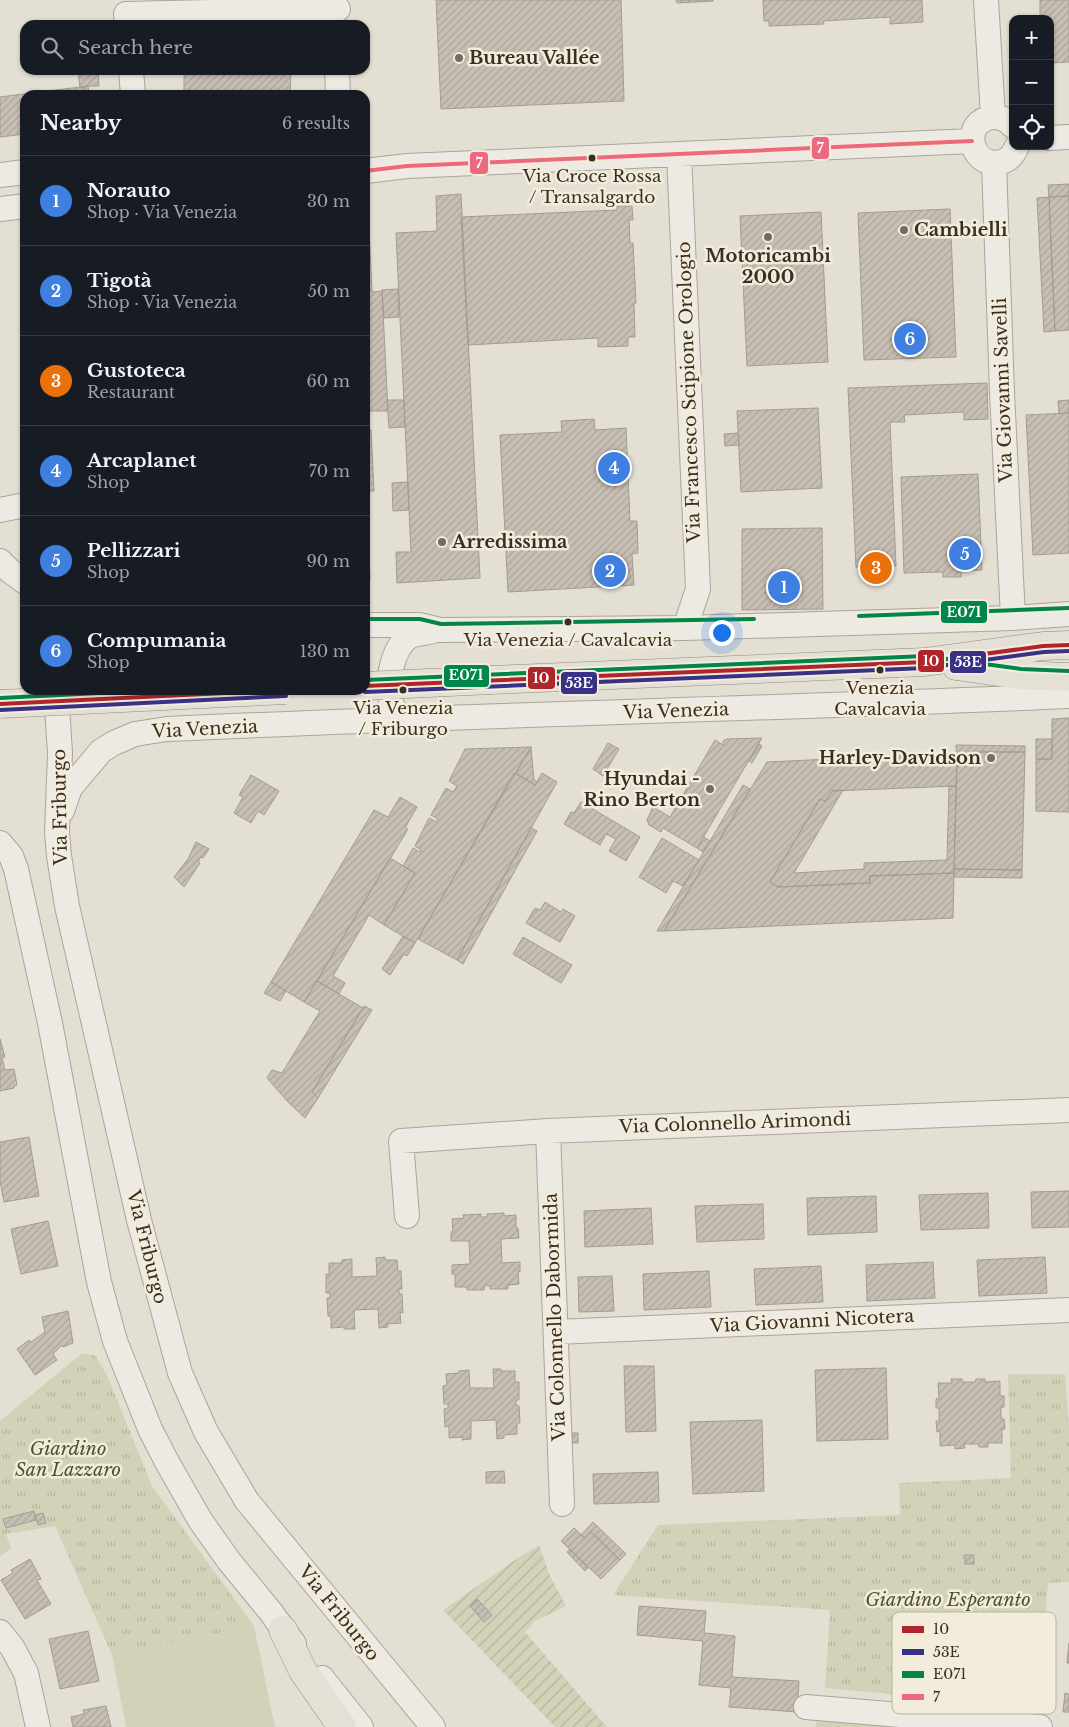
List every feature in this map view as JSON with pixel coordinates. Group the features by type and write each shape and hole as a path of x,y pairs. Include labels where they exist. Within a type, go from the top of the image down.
{"main road":[{"name":"Via Venezia","path":"370,686 925,662 1043,646 1069,645"},
{"name":"Via Venezia","path":"925,662 992,672 1059,677"},
{"name":"Via Venezia","path":"0,704 184,695"},
{"path":"283,1630 303,1671 342,1727"}],"street":[{"path":"986,0 1003,121 985,119 974,130 972,141 976,153 982,159 989,162 1005,161 1015,150"},
{"path":"126,19 338,11"},
{"path":"131,75 132,90"},
{"path":"1054,138 1069,137"},
{"path":"370,170 408,166 972,141"},
{"name":"Via Francesco Scipione Orologio","path":"679,154 698,589 685,628"},
{"path":"370,159 408,166"},
{"name":"Via Giovanni Savelli","path":"994,163 1002,392 1013,618"},
{"path":"0,175 20,173"},
{"path":"0,209 20,207"},
{"path":"0,510 20,506"},
{"path":"12,571 20,588"},
{"path":"400,720 391,702 389,672 401,645 412,635 421,635 440,630 685,628 1013,618 1069,614"},
{"path":"370,625 420,625 440,630"},
{"name":"Via Venezia","path":"953,701 976,691 1059,677"},
{"name":"Via Friburgo","path":"56,695 60,753 57,824 59,856 72,925 139,1220 180,1373 206,1432 247,1501 433,1727"},
{"name":"Via Venezia","path":"57,824 70,788 88,765 108,747 135,734 167,729 1069,696"},
{"path":"0,843 11,856 16,868 52,1032 99,1282 115,1340 150,1429 200,1520 229,1561 361,1727"},
{"name":"Via Colonnello Arimondi","path":"407,1216 401,1140 548,1131 1069,1110"},
{"name":"Via Colonnello Dabormida","path":"548,1131 562,1504"},
{"name":"Via Giovanni Nicotera","path":"556,1332 1069,1310"},
{"path":"0,1632 12,1647 26,1673 38,1727"},
{"path":"806,1706 1031,1727"}],"green space":[{"name":"Giardino San Lazzaro","path":"81,1354 95,1355 107,1375 152,1486 254,1626 112,1655 55,1526 6,1534 11,1548 0,1557 0,1421"},
{"name":"Giardino Esperanto","path":"1008,1374 1065,1374 1069,1428 1069,1582 1048,1583 1046,1612 892,1612 892,1694 825,1688 830,1610 613,1595 658,1525 900,1515 899,1483 1011,1478"},
{"path":"539,1545 550,1576 566,1606 535,1621 525,1632 607,1727 555,1727 443,1610"},
{"path":"254,1626 275,1727 126,1727 112,1655"},
{"path":"817,1715 949,1727 816,1727"}],"building":[{"path":"436,0 621,0 624,101 441,109"},
{"path":"676,0 713,0 713,1 677,3"},
{"path":"763,0 922,0 923,22 890,24 890,17 823,21 824,24 769,26 769,21 764,21"},
{"path":"1040,0 1069,0 1069,62 1054,63 1054,15 1040,15"},
{"path":"79,75 98,75 99,86 80,88"},
{"path":"184,75 291,75 290,90 184,90"},
{"path":"88,86 88,90 56,90"},
{"path":"20,94 20,135 0,137 0,97"},
{"path":"1069,184 1069,196 1049,197 1048,185"},
{"path":"461,194 480,578 397,583 396,552 411,552 396,233 437,231 436,196"},
{"path":"1069,196 1069,330 1055,331 1049,197"},
{"path":"1049,197 1055,331 1044,332 1037,198"},
{"path":"617,206 632,206 633,220 629,220 630,243 633,243 636,303 634,303 635,337 628,337 628,346 598,347 598,338 468,345 461,217 617,210"},
{"path":"950,209 956,357 864,360 858,213"},
{"path":"821,212 828,362 747,366 740,216"},
{"path":"370,250 372,292 382,291 388,411 370,411"},
{"path":"398,289 399,317 384,318 382,290"},
{"path":"987,383 988,419 964,420 964,412 904,415 905,422 890,422 896,566 883,566 883,570 868,571 868,566 856,567 848,388"},
{"path":"387,400 404,400 405,427 389,428"},
{"path":"1069,400 1069,413 1059,414 1058,401"},
{"path":"818,408 822,488 741,492 737,411"},
{"path":"1069,413 1069,553 1033,555 1026,415"},
{"path":"594,419 595,430 626,428 630,521 637,521 638,553 632,554 634,585 508,592 500,435 562,432 561,421"},
{"path":"370,430 371,430 374,491 370,491"},
{"path":"738,433 739,445 725,446 724,434"},
{"path":"978,474 982,570 961,571 961,577 943,577 943,572 904,573 901,477"},
{"path":"408,482 409,510 393,511 392,483"},
{"path":"822,528 823,609 742,610 742,529"},
{"path":"1069,718 1069,812 1036,811 1036,759 1052,759 1052,719"},
{"path":"762,738 697,848 663,828 661,832 649,825 647,820 653,807 670,817 715,740 723,745 723,741 727,739"},
{"path":"1036,739 1052,739 1052,759 1036,759"},
{"path":"608,743 619,749 603,776 593,769"},
{"path":"759,744 762,746 752,763 749,761"},
{"path":"956,745 1025,746 1025,752 969,752 969,766 957,766"},
{"path":"531,747 415,943 384,925 415,873 403,866 413,848 420,852 421,850 415,846 429,818 437,822 438,819 431,815 446,788 453,792 457,786 449,781 465,749"},
{"path":"531,747 534,780 537,782 535,785 516,773"},
{"path":"969,752 1025,752 1022,870 954,869 957,766 969,766"},
{"path":"957,753 956,786 832,791 825,801 820,799 770,882 778,887 870,883 870,876 954,873 953,918 664,931 767,762"},
{"path":"514,773 535,785 542,773 557,782 457,960 418,939"},
{"path":"251,775 279,791 264,815 258,811 251,823 234,813 243,797 239,795"},
{"path":"743,785 750,789 664,931 657,931"},
{"path":"949,786 956,786 954,873 870,876 870,883 778,887 770,882 820,799 825,801 832,791 843,790 794,873 864,869 864,863 947,860"},
{"path":"400,797 417,807 405,828 408,829 304,1002 271,982 374,810 388,817"},
{"path":"581,802 640,837 626,861 609,851 616,839 606,834 600,845 564,824 571,812 574,813"},
{"path":"531,828 537,831 463,964 457,960"},
{"path":"704,837 710,841 703,852 697,848"},
{"path":"662,838 699,860 683,886 673,881 666,893 639,877"},
{"path":"196,842 209,849 203,858 201,857 198,861 200,863 184,887 174,877 188,859"},
{"path":"390,858 415,873 384,925 369,915 333,976 345,983 339,994 317,981"},
{"path":"954,869 1022,870 1022,878 954,877"},
{"path":"545,902 561,912 563,909 575,916 560,942 526,923 535,908 540,910"},
{"path":"403,936 415,943 407,956 404,954 390,975 382,969"},
{"path":"523,937 572,965 561,983 513,954"},
{"path":"317,981 363,1008 312,1092 318,1098 305,1118 267,1078 272,1070 282,1073 320,1011 304,1002"},
{"path":"271,982 286,991 280,1001 264,993"},
{"path":"364,1006 372,1010 318,1098 312,1092"},
{"path":"0,1039 5,1057 2,1058 5,1070 14,1069 17,1085 14,1088 0,1091"},
{"path":"29,1137 39,1196 4,1202 0,1181 0,1142"},
{"path":"1069,1191 1069,1227 1032,1228 1031,1192"},
{"path":"988,1193 989,1228 921,1230 919,1195"},
{"path":"876,1196 877,1232 808,1235 807,1198"},
{"path":"763,1204 764,1239 697,1242 695,1206"},
{"path":"651,1208 653,1244 585,1247 584,1211"},
{"path":"504,1213 504,1216 516,1215 516,1228 518,1228 519,1238 501,1239 502,1263 520,1262 520,1272 518,1271 519,1284 508,1285 508,1289 490,1289 490,1286 485,1285 484,1290 467,1290 467,1287 455,1287 455,1274 452,1274 452,1265 470,1264 469,1241 451,1241 451,1232 453,1231 452,1219 464,1218 463,1215 481,1214 481,1217 487,1217 487,1214"},
{"path":"48,1221 58,1266 21,1274 11,1229"},
{"path":"385,1257 385,1260 397,1260 398,1271 401,1271 402,1289 399,1289 399,1294 402,1294 403,1313 400,1312 401,1323 387,1324 388,1327 379,1328 378,1309 354,1310 355,1329 344,1329 344,1327 331,1328 331,1316 328,1316 327,1298 330,1298 330,1293 326,1293 326,1274 329,1274 329,1263 342,1263 342,1260 352,1259 352,1277 377,1276 376,1258"},
{"path":"1045,1257 1047,1293 979,1296 977,1260"},
{"path":"933,1262 935,1298 867,1301 866,1265"},
{"path":"821,1266 823,1302 756,1305 754,1269"},
{"path":"709,1271 711,1307 644,1310 643,1274"},
{"path":"612,1276 614,1311 579,1312 578,1277"},
{"path":"68,1311 73,1343 63,1347 62,1345 53,1354 57,1360 35,1375 17,1349 45,1332 42,1317"},
{"path":"624,1366 654,1366 656,1431 626,1432"},
{"path":"886,1368 888,1439 817,1441 815,1370"},
{"path":"493,1369 515,1371 515,1382 519,1382 519,1400 516,1400 516,1405 519,1406 520,1423 517,1423 517,1434 504,1435 504,1438 497,1439 496,1420 471,1421 471,1439 462,1440 463,1437 449,1438 449,1426 445,1427 444,1409 448,1408 448,1404 444,1404 443,1386 447,1385 446,1374 469,1370 470,1388 494,1388"},
{"path":"951,1379 962,1379 962,1382 975,1382 976,1379 985,1379 985,1382 1000,1381 1000,1396 1004,1396 1004,1407 1001,1407 1001,1419 1004,1419 1005,1429 1002,1429 1002,1443 988,1443 988,1447 979,1447 978,1444 964,1444 965,1448 955,1449 955,1445 940,1446 940,1431 937,1432 936,1421 939,1421 939,1408 936,1408 936,1399 939,1398 938,1383 952,1383"},
{"path":"762,1420 764,1491 693,1494 690,1422"},
{"path":"572,1433 578,1433 578,1443 572,1443"},
{"path":"504,1471 505,1483 486,1483 486,1472"},
{"path":"658,1472 659,1502 594,1504 593,1474"},
{"path":"34,1511 36,1520 6,1528 3,1519"},
{"path":"43,1513 46,1523 38,1525 35,1515"},
{"path":"593,1522 626,1554 620,1560 591,1532 585,1538 581,1535"},
{"path":"574,1528 585,1538 591,1532 620,1560 601,1579 561,1541"},
{"path":"570,1549 588,1568 585,1571 567,1552"},
{"path":"965,1555 974,1555 974,1564 965,1564"},
{"path":"30,1559 41,1579 37,1580 51,1604 25,1619 1,1580 13,1573 11,1570"},
{"path":"477,1599 492,1615 484,1622 470,1606"},
{"path":"639,1606 706,1611 704,1633 735,1636 732,1677 799,1681 797,1712 729,1707 731,1688 699,1685 703,1641 637,1635"},
{"path":"88,1631 99,1681 60,1689 49,1639"},
{"path":"1069,1643 1069,1663 1067,1663"},
{"path":"1065,1693 1069,1694 1069,1712 1063,1712"},
{"path":"106,1706 111,1727 73,1727 71,1717 84,1714 83,1710"}],"transit line":[{"name":"7","path":"370,170 407,166 972,141"},
{"name":"E071","path":"859,616 1069,608"},
{"name":"E071","path":"370,619 420,619 441,624 754,619"},
{"name":"10","path":"370,686 925,662 1043,646 1069,645"},
{"name":"53E","path":"370,692 925,668 1044,652 1069,651"},
{"name":"E071","path":"370,680 925,656 1021,669 1069,671"},
{"name":"E071","path":"0,698 59,695"},
{"name":"10","path":"0,704 184,695"},
{"name":"53E","path":"0,710 286,696"}],"place":[{"name":"Bureau Vallée","path":"459,58"},
{"name":"Via Croce Rossa / Transalgardo","path":"592,158"},
{"name":"Cambielli","path":"904,230"},
{"name":"Motoricambi 2000","path":"768,237"},
{"name":"Compumania","path":"910,339"},
{"name":"Arcaplanet","path":"614,468"},
{"name":"Arredissima","path":"442,542"},
{"name":"Pellizzari","path":"965,554"},
{"name":"Gustoteca","path":"876,568"},
{"name":"Tigotà","path":"610,571"},
{"name":"Norauto","path":"784,587"},
{"name":"Via Venezia / Cavalcavia","path":"568,622"},
{"name":"Venezia Cavalcavia","path":"880,670"},
{"name":"Via Venezia / Friburgo","path":"403,690"},
{"name":"Harley-Davidson","path":"991,758"},
{"name":"Hyundai - Rino Berton","path":"710,789"}]}
